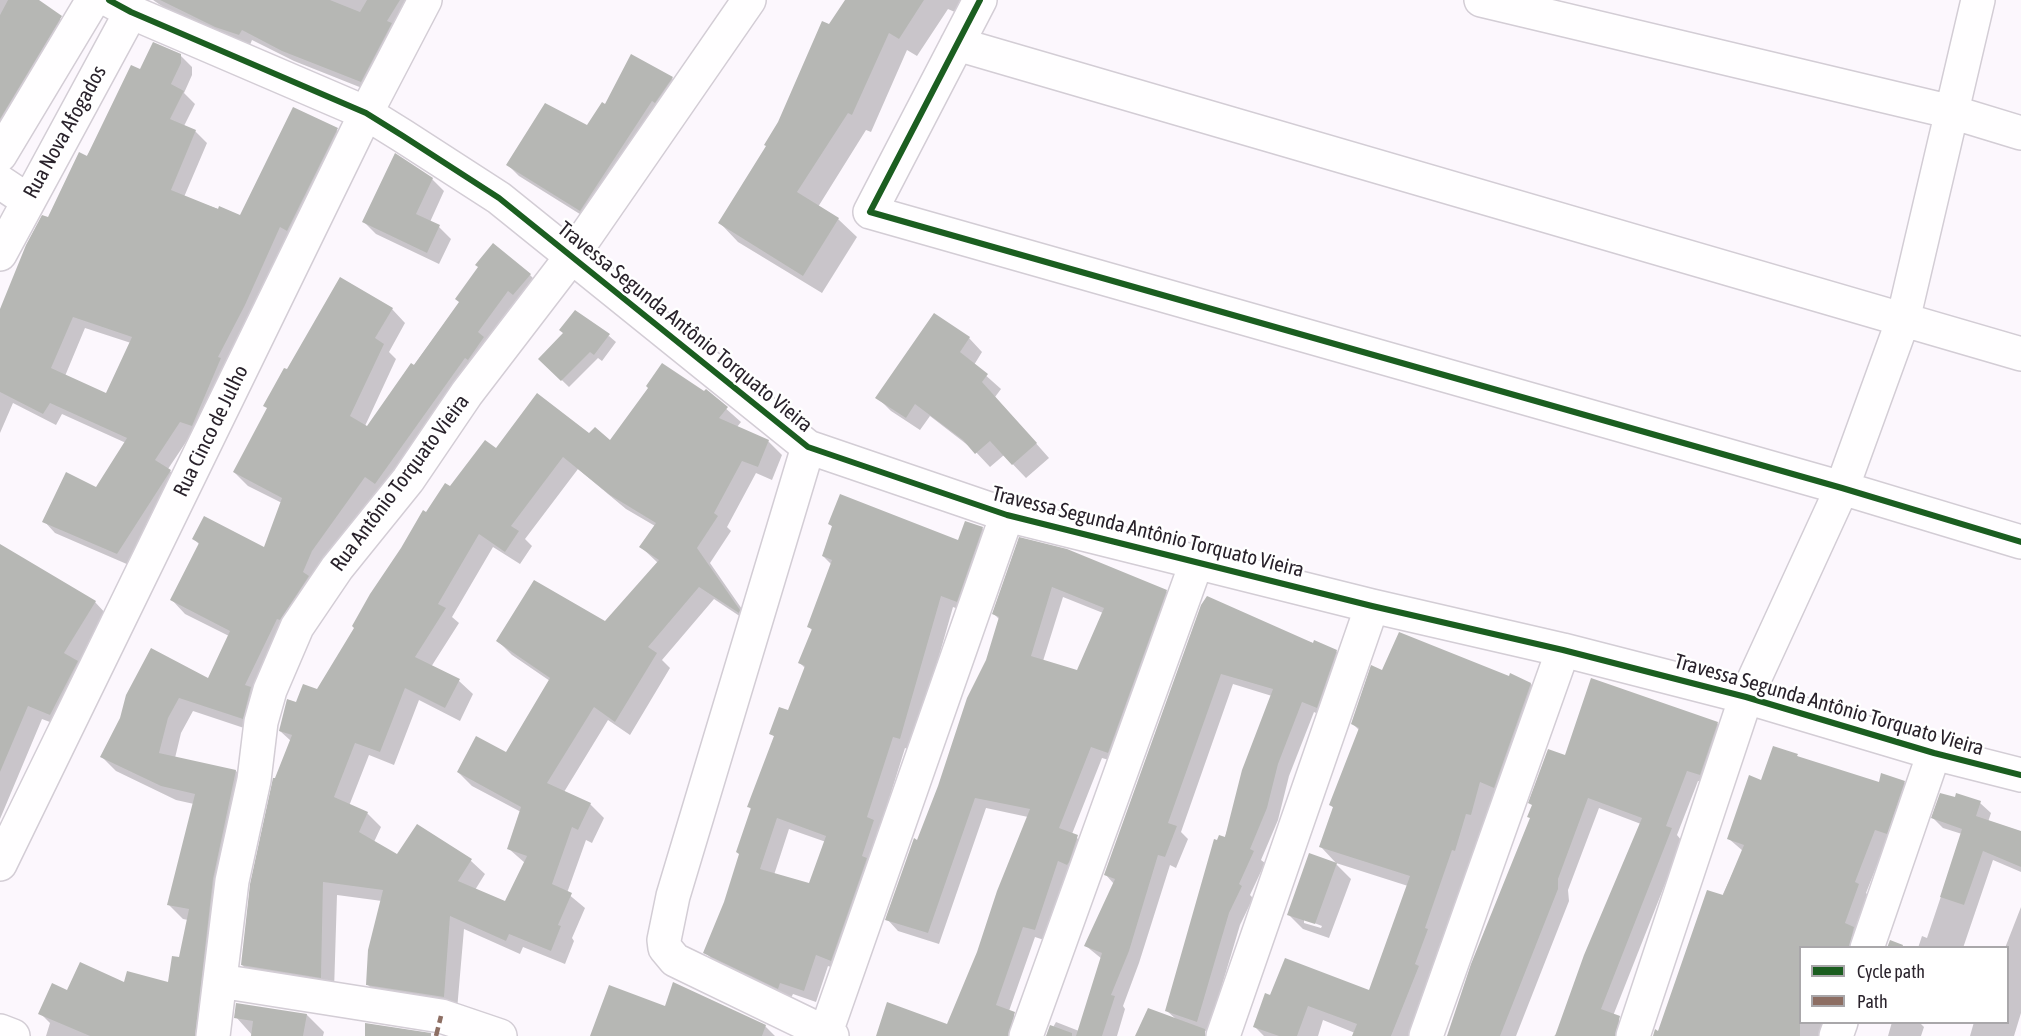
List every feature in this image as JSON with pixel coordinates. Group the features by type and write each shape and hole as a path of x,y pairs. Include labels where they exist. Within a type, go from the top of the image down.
{"street":[{"path":"0,155 93,0"},
{"name":"Rua Cinco de Julho","path":"0,864 366,113 425,0"},
{"name":"Rua Antônio Torquato Vieira","path":"213,1036 232,881 254,780 261,722 270,690 297,627 336,567 408,480 467,393 572,256 749,0"},
{"path":"980,0 870,212 1842,488 2021,542"},
{"path":"1633,1036 1746,697 1842,488 1903,320 1978,0"},
{"path":"1492,2 1952,112 2021,133"},
{"name":"Travessa Segunda Antônio Torquato Vieira","path":"120,6 366,113 499,198 808,447 1007,515 1372,606 1563,650 1746,697 1934,753 2021,775"},
{"name":"Rua Nova Afogados","path":"0,254 120,6"},
{"path":"957,44 2021,354"},
{"path":"0,182 27,200"},
{"path":"808,447 673,896 664,940 665,948 675,960 829,1034 1007,515"},
{"path":"1026,1036 1197,561"},
{"path":"1223,1036 1372,606"},
{"path":"1426,1036 1563,650"},
{"path":"1868,946 1934,753"},
{"path":"220,981 441,1016 500,1036"},
{"path":"0,1031 13,1036"}],"building":[{"path":"8,0 39,0 62,16 0,119 0,15"},
{"path":"160,0 330,0 360,12 367,0 400,0 387,21 392,23 361,82 282,51 242,30 239,35 215,27"},
{"path":"845,0 924,0 899,39 889,33 852,115 848,113 797,192 839,218 803,276 718,223 766,146 764,145 778,122 822,21 829,24"},
{"path":"153,42 181,54 181,63 171,84 184,91 170,119 196,130 171,190 218,209 219,206 240,215 293,107 338,128 287,231 280,227 245,305 218,357 221,358 192,426 180,422 155,460 171,470 117,554 42,522 66,472 96,487 127,438 50,403 43,414 0,392 0,309 26,245 42,215 48,217 79,152 87,156 131,65 140,69","holes":["73,317 132,337 106,393 51,368"]},
{"path":"631,54 673,77 655,103 652,101 580,211 506,165 545,103 587,125 602,102 605,104"},
{"path":"395,153 433,178 416,214 440,225 427,253 362,222"},
{"path":"493,243 531,274 513,295 508,291 478,332 484,337 468,360 465,358 375,484 365,477 312,551 303,572 309,576 280,620 277,619 245,685 251,687 243,719 179,698 168,718 159,753 236,770 213,879 195,1036 90,1036 38,1014 52,983 67,990 80,962 124,982 127,971 168,982 172,956 179,957 189,909 167,905 195,794 161,786 100,757 120,718 126,695 151,648 208,678 230,631 170,600 199,543 192,539 204,516 264,547 282,498 233,472 267,408 263,406 284,368 287,369 340,277 393,308 375,338 384,344 350,416 367,426 411,363 414,365 459,302 455,299 478,267 475,265"},
{"path":"575,310 610,334 594,355 590,352 561,381 538,359 563,333 559,330"},
{"path":"934,313 970,337 960,352 988,374 982,382 1037,443 1012,465 990,441 975,454 963,440 915,404 906,418 875,398"},
{"path":"662,363 704,391 706,389 728,407 719,418 769,440 758,467 742,461 714,513 718,516 697,548 740,610 739,613 699,587 648,647 657,653 615,722 594,707 547,783 591,803 578,830 572,827 552,884 572,893 558,925 561,926 551,951 509,934 506,941 450,916 444,997 366,985 368,950 383,890 323,882 321,978 241,965 250,884 273,778 275,778 292,735 279,731 287,699 296,702 303,684 317,689 354,628 352,626 370,594 423,510 426,512 445,483 450,486 485,440 496,448 537,393 589,433 595,427 610,440 648,388 646,386","holes":["563,457 610,495 656,523 639,547 659,560 605,621 534,580 496,641 550,678 506,752 476,736 457,772 521,807 507,849 527,856 505,901 458,881 472,859 417,824 397,854 359,832 368,812 334,797 355,743 380,752 405,688 445,708 460,679 415,657 446,608 438,604 479,534 505,552 519,531 511,526"]},
{"path":"840,494 958,540 965,521 983,527 957,602 941,596 900,739 893,737 867,817 874,820 862,856 867,858 831,961 816,955 804,991 780,983 778,989 703,953 724,902 739,854 736,852 751,808 747,807 774,736 769,734 779,707 788,710 805,666 798,663 812,629 807,627 832,560 822,556 832,526 828,524","holes":["777,818 826,836 809,883 760,869"]},
{"path":"1019,537 1067,549 1167,590 1108,753 1091,747 1059,828 1078,835 1069,862 1067,865 1058,861 1035,930 1023,927 996,1005 1015,1012 1008,1036 876,1036 887,1002 947,1024 977,952 997,891 1030,809 975,798 928,933 885,920 914,838 917,840 938,786 967,698 986,660 999,617 992,614","holes":["1052,587 1104,608 1077,670 1031,656"]},
{"path":"0,544 96,601 64,653 78,661 50,715 28,706 0,772"},
{"path":"1207,596 1313,643 1314,640 1337,650 1317,708 1302,702 1278,764 1267,808 1250,849 1254,851 1239,884 1242,886 1229,913 1197,1022 1165,1011 1214,839 1217,840 1219,835 1225,837 1242,770 1273,689 1221,674 1168,823 1177,826 1165,857 1158,855 1129,951 1111,995 1115,996 1102,1036 1076,1036 1102,953 1084,946 1115,879 1104,875 1201,605"},
{"path":"1399,632 1531,683 1494,788 1480,782 1471,815 1466,814 1455,851 1452,850 1425,928 1428,929 1415,964 1419,966 1391,1036 1352,1036 1357,1024 1308,1006 1297,1036 1279,1036 1253,1027 1265,993 1270,995 1285,958 1369,990 1410,876 1319,847 1333,807 1329,805 1359,728 1351,724 1371,665 1382,670"},
{"path":"1591,678 1718,722 1700,775 1687,771 1666,826 1672,828 1601,1009 1620,1016 1615,1036 1555,1036 1584,955 1642,818 1588,798 1558,879 1558,889 1500,1036 1447,1036 1471,964 1530,818 1527,817 1532,805 1528,803 1548,749 1565,755"},
{"path":"1773,746 1879,782 1881,773 1905,781 1887,834 1875,830 1855,882 1859,884 1845,923 1854,927 1849,946 1799,946 1800,1036 1653,1036 1655,1029 1658,1031 1707,890 1723,895 1744,845 1727,839 1749,775 1761,780"},
{"path":"1940,793 1955,797 1956,793 1981,801 1976,816 2021,831 2021,867 1983,851 1964,905 1940,897 1962,829 1931,818"},
{"path":"1309,853 1337,863 1315,924 1287,915"},
{"path":"1890,940 1903,945 1903,946 1888,946"},
{"path":"673,982 766,1025 762,1036 590,1036 609,985 665,1006"},
{"path":"236,1003 307,1014 303,1036 251,1036 253,1021 234,1018"},
{"path":"1148,1008 1205,1029 1205,1036 1135,1036"},
{"path":"365,1023 431,1033 431,1036 365,1036"},
{"path":"1050,1025 1072,1033 1072,1036 1046,1036"}],"marked path":[{"path":"436,1036 441,1016"}],"cycle path":[{"path":"109,0 131,12 366,113 403,136 499,198 808,447 1007,515 1372,606 1563,650 1746,697 1934,753 2021,775"},
{"path":"980,0 870,212 1842,488 2021,542"}]}
